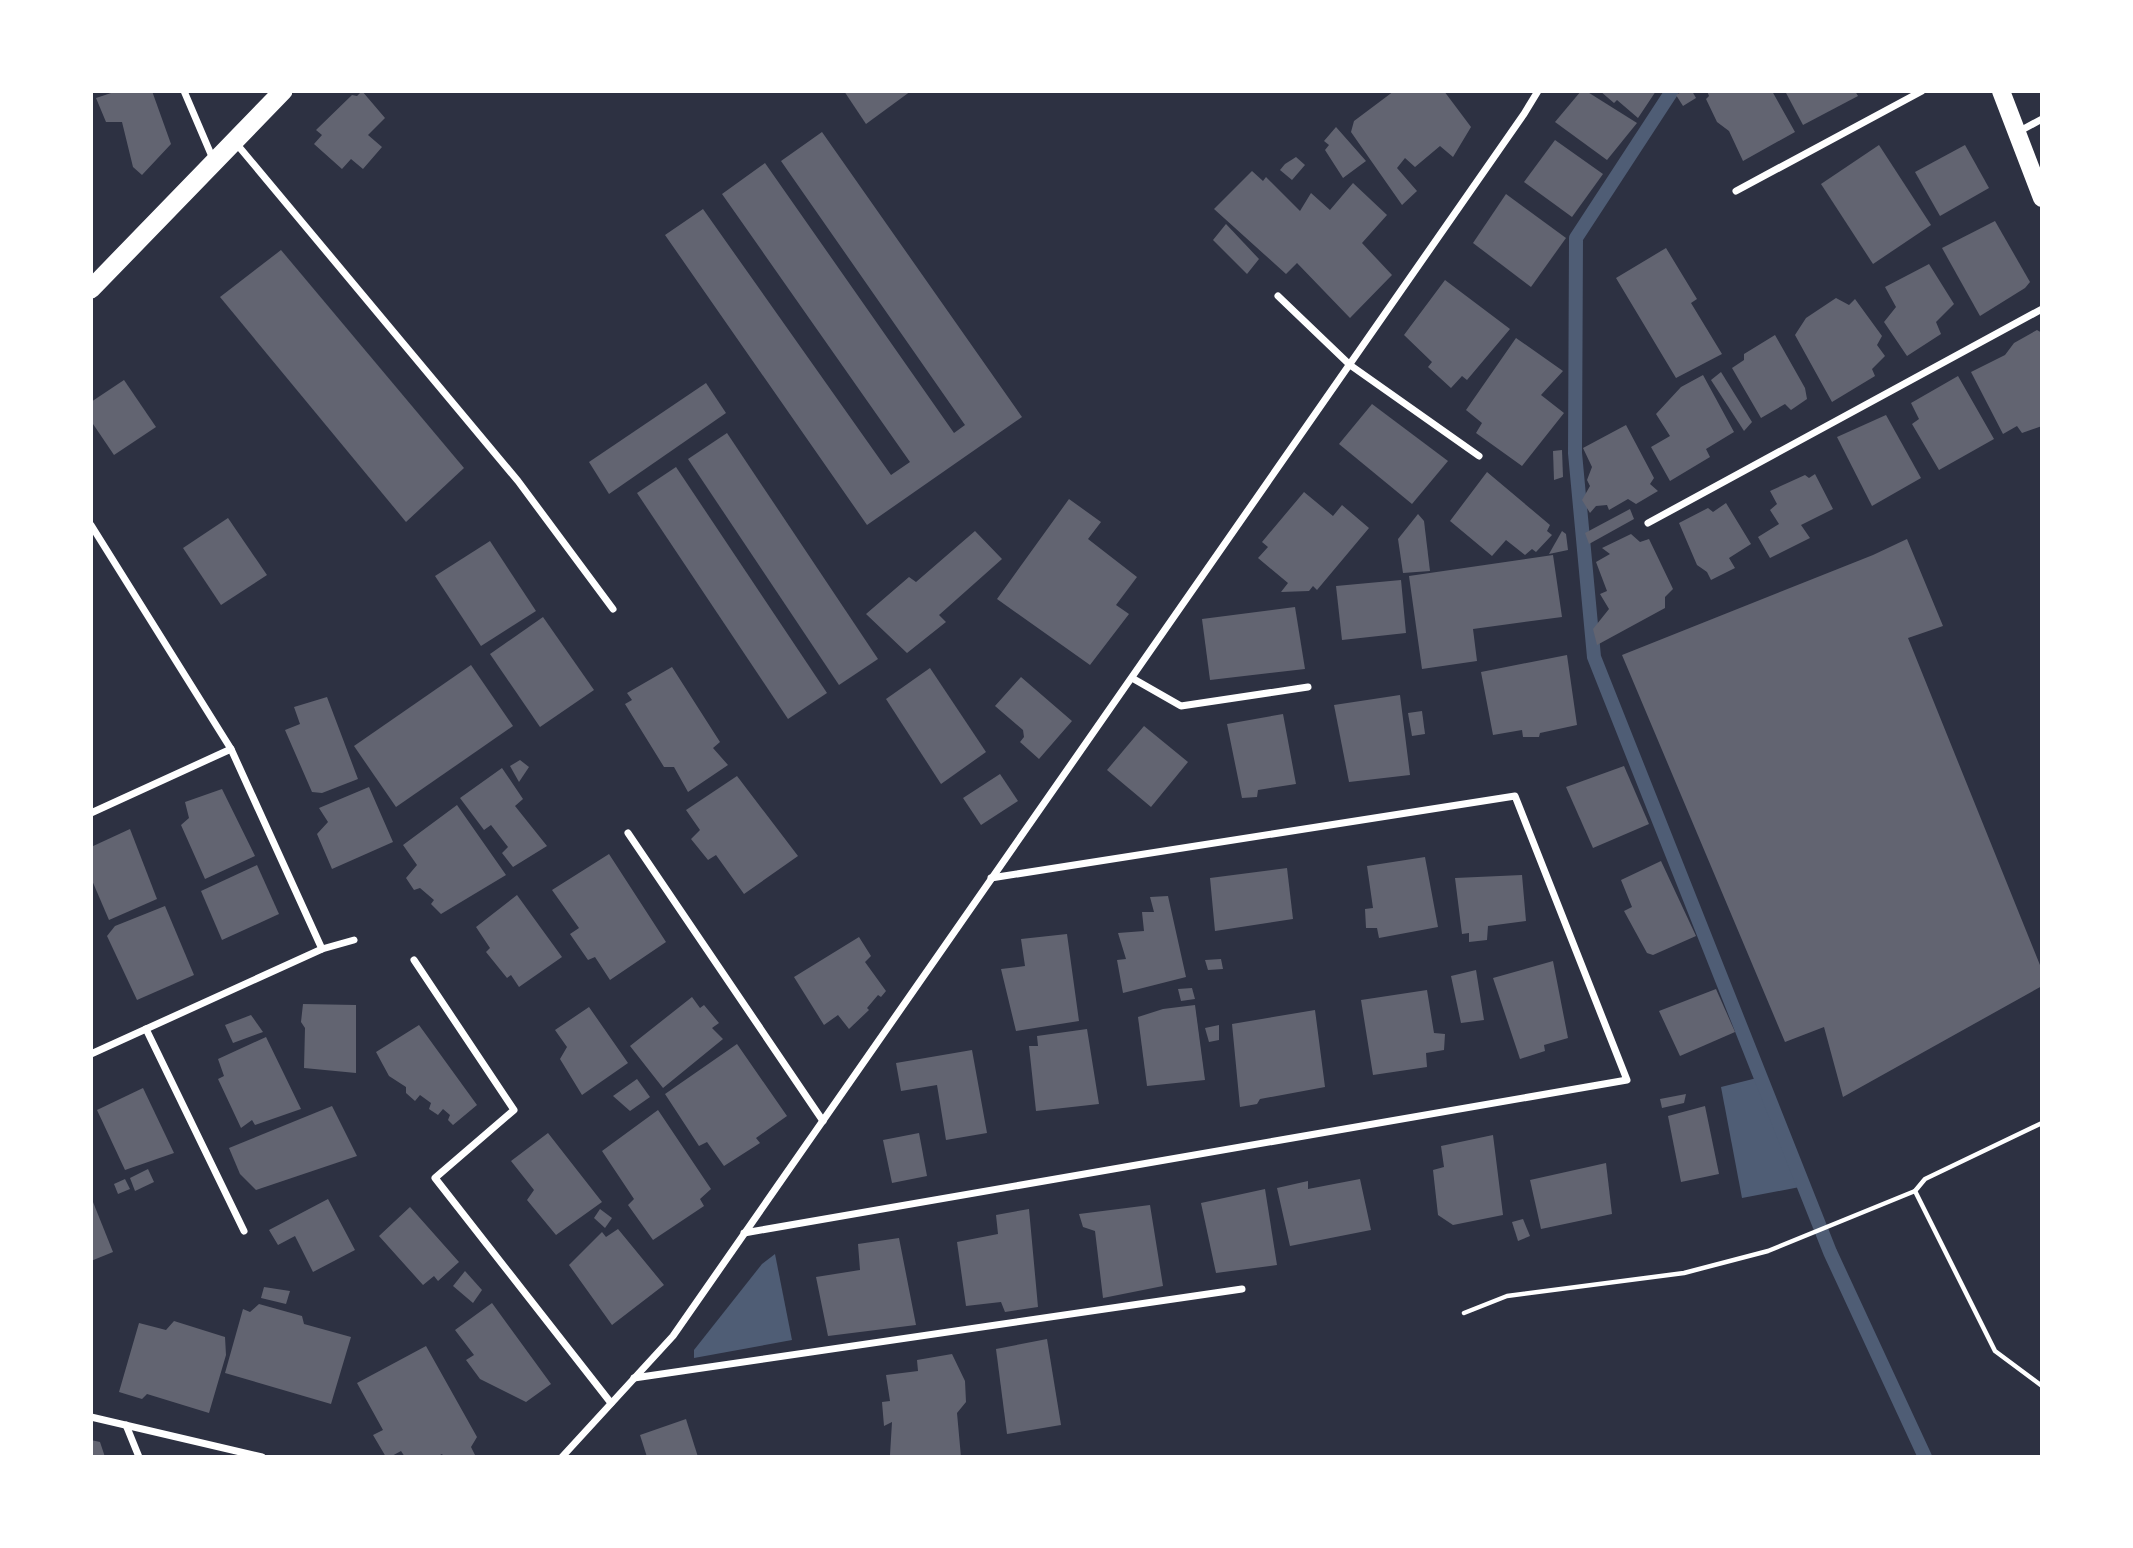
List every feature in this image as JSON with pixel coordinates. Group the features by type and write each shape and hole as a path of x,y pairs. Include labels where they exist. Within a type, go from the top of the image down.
{"highway":[{"path":"91,289 283,91"}],"main road":[{"path":"2001,91 2042,198"}],"street":[{"path":"184,91 214,162"},
{"path":"562,1457 673,1336 1517,126 1538,91"},
{"path":"1736,191 1922,91"},
{"path":"2017,132 2042,119"},
{"path":"235,141 518,481 613,609"},
{"path":"1278,296 1350,365 1479,456"},
{"path":"1648,523 2042,309"},
{"path":"91,525 231,749 322,949"},
{"path":"1132,678 1181,706 1308,687"},
{"path":"91,813 231,749"},
{"path":"744,1233 1627,1080 1515,796 991,878"},
{"path":"628,832 823,1121"},
{"path":"91,1054 322,949 354,940"},
{"path":"414,960 513,1110 435,1178 611,1403"},
{"path":"146,1030 244,1231"},
{"path":"633,1378 1242,1289"},
{"path":"91,1417 262,1457"},
{"path":"126,1425 139,1457"}],"path":[{"path":"1464,1313 1507,1296 1684,1273 1768,1251 1915,1191 1925,1179 2042,1123"},
{"path":"1915,1191 1994,1351 2042,1386"}],"water":[{"path":"1761,1077 1805,1186 1742,1198 1721,1087"},
{"path":"775,1254 792,1340 694,1358 694,1350 762,1264"}],"building":[{"path":"117,91 152,91 171,144 142,175 133,167 122,122 106,122 96,98"},
{"path":"362,91 385,118 368,135 382,147 363,169 351,159 342,169 314,144 322,135 316,130 352,95 357,96"},
{"path":"844,91 911,91 866,124"},
{"path":"1394,91 1444,91 1471,127 1453,157 1440,146 1415,167 1405,158 1397,168 1417,191 1402,205 1351,132 1354,121"},
{"path":"1581,91 1586,91 1637,123 1607,160 1555,122"},
{"path":"1600,91 1656,91 1638,118 1617,100 1614,103"},
{"path":"1683,91 1692,91 1696,98 1683,106 1676,95"},
{"path":"1707,91 1772,91 1795,132 1743,161 1729,131 1717,122 1706,99 1709,96"},
{"path":"1785,91 1855,91 1858,96 1803,125"},
{"path":"1336,127 1366,161 1343,178 1325,150 1329,145 1324,141"},
{"path":"822,132 1022,417 867,525 665,235 703,209 891,475 910,462 722,194 765,163 954,433 965,425 781,161"},
{"path":"1555,140 1603,174 1572,217 1524,182"},
{"path":"1879,145 1931,225 1873,264 1821,184"},
{"path":"1965,145 1989,188 1940,216 1915,172"},
{"path":"1296,157 1305,165 1292,180 1280,170"},
{"path":"1252,171 1263,181 1266,177 1300,211 1311,193 1330,210 1353,183 1387,215 1362,243 1392,275 1350,318 1297,263 1286,274 1214,209"},
{"path":"1506,194 1566,238 1531,287 1473,243"},
{"path":"1995,221 2030,282 2025,288 1980,316 1942,248"},
{"path":"1226,224 1259,259 1247,274 1213,240"},
{"path":"1666,248 1697,299 1691,303 1722,354 1676,378 1616,278"},
{"path":"281,250 464,468 406,522 220,297"},
{"path":"1929,264 1954,304 1936,322 1941,334 1907,356 1884,322 1896,307 1885,287"},
{"path":"1445,280 1510,329 1467,380 1462,376 1451,388 1428,367 1432,362 1404,335"},
{"path":"1836,298 1849,305 1855,299 1882,336 1877,345 1885,356 1872,369 1875,376 1832,402 1795,335 1806,318"},
{"path":"2037,330 2042,333 2042,426 2022,433 2017,426 2003,434 1971,372 2005,355 2014,343"},
{"path":"1775,335 1805,388 1807,399 1791,410 1785,404 1761,418 1732,368 1744,360 1744,354"},
{"path":"1516,338 1563,371 1541,395 1564,413 1522,466 1476,433 1482,423 1466,410"},
{"path":"1721,372 1752,422 1744,431 1711,380"},
{"path":"1703,375 1734,432 1706,449 1710,457 1670,481 1651,447 1670,436 1656,414 1681,387"},
{"path":"1958,376 1994,439 1939,470 1912,424 1919,419 1911,403"},
{"path":"124,380 156,427 114,455 91,421 91,402"},
{"path":"706,383 726,413 609,494 589,462"},
{"path":"1372,404 1448,461 1412,504 1339,444"},
{"path":"1886,415 1921,478 1872,506 1837,437"},
{"path":"1626,425 1654,478 1650,484 1658,491 1636,504 1628,499 1609,510 1607,505 1596,506 1590,513 1582,500 1590,486 1587,480 1592,467 1583,448"},
{"path":"727,433 878,659 839,685 688,459"},
{"path":"1562,450 1563,477 1554,480 1553,451"},
{"path":"676,467 827,693 788,719 637,493"},
{"path":"1487,472 1550,525 1547,531 1552,535 1536,552 1532,549 1525,555 1506,540 1492,556 1450,521"},
{"path":"1815,474 1833,509 1801,525 1810,538 1770,558 1758,537 1779,524 1770,510 1777,504 1770,491 1805,475 1809,478"},
{"path":"1304,492 1333,516 1342,505 1369,528 1317,590 1313,586 1309,591 1281,592 1288,583 1258,558 1268,547 1262,542"},
{"path":"1069,499 1101,522 1088,539 1137,577 1116,605 1129,614 1090,665 997,599"},
{"path":"1726,503 1751,544 1729,558 1735,568 1711,580 1707,572 1697,565 1679,523 1708,508 1713,512"},
{"path":"1630,509 1634,519 1589,544 1585,533"},
{"path":"1418,514 1424,521 1430,571 1403,573 1398,539"},
{"path":"228,518 267,575 221,605 183,548"},
{"path":"975,531 1002,559 939,615 946,622 907,653 866,614 909,577 916,582"},
{"path":"1562,531 1566,534 1568,550 1549,554"},
{"path":"1631,534 1640,542 1649,539 1673,589 1665,597 1665,608 1597,645 1593,629 1609,609 1600,594 1607,591 1596,562 1610,554 1602,548"},
{"path":"1907,539 1943,626 1908,638 2042,970 2042,986 1843,1097 1824,1027 1785,1042 1622,655"},
{"path":"490,541 536,611 481,646 435,576"},
{"path":"1553,555 1562,617 1473,629 1477,661 1422,669 1409,576"},
{"path":"1401,580 1406,633 1342,640 1336,586"},
{"path":"1295,607 1305,669 1210,680 1202,619"},
{"path":"543,617 594,690 540,727 490,654"},
{"path":"1567,655 1577,725 1540,733 1539,737 1523,737 1522,730 1493,735 1481,672"},
{"path":"471,665 513,726 396,807 354,746"},
{"path":"672,667 720,742 713,748 728,765 688,792 674,767 664,767 625,704 632,700 627,693"},
{"path":"930,668 986,752 941,784 886,699"},
{"path":"1021,677 1072,721 1039,759 1020,742 1024,737 1023,730 995,706"},
{"path":"1400,695 1410,775 1349,782 1334,705"},
{"path":"327,697 358,779 322,793 312,792 285,730 300,724 294,707"},
{"path":"1422,711 1425,734 1412,736 1408,713"},
{"path":"1283,714 1296,784 1258,790 1257,797 1242,798 1227,724"},
{"path":"1144,726 1188,762 1151,807 1107,770"},
{"path":"520,760 529,767 519,782 510,766"},
{"path":"1624,766 1649,824 1593,848 1566,787"},
{"path":"502,768 523,799 515,806 547,846 513,867 502,853 508,847 491,825 484,830 460,798"},
{"path":"1000,774 1018,801 981,825 963,798"},
{"path":"737,776 798,856 744,894 716,855 708,860 691,839 700,830 686,810"},
{"path":"369,787 393,842 332,869 317,834 328,822 319,808"},
{"path":"222,789 255,856 205,879 181,825 189,818 185,802"},
{"path":"457,805 506,875 441,914 431,904 434,900 420,888 414,890 406,878 417,865 403,845"},
{"path":"130,829 157,899 109,920 91,878 91,847"},
{"path":"609,854 666,942 610,980 595,957 588,960 570,934 579,928 552,890"},
{"path":"1425,857 1438,927 1379,938 1377,928 1366,928 1365,909 1373,908 1367,866"},
{"path":"1661,861 1696,936 1653,955 1647,953 1624,911 1632,907 1621,880"},
{"path":"257,865 279,914 222,940 201,891"},
{"path":"1287,868 1293,919 1215,931 1210,878"},
{"path":"1522,875 1526,921 1488,926 1487,940 1469,942 1469,933 1462,934 1455,878"},
{"path":"517,895 562,957 519,987 511,975 507,978 486,952 490,948 476,927"},
{"path":"1168,896 1186,977 1123,993 1117,960 1126,959 1118,933 1144,931 1142,912 1154,912 1150,897"},
{"path":"165,906 194,975 137,1000 107,936 115,926"},
{"path":"1067,934 1079,1021 1016,1031 1001,969 1025,966 1021,939"},
{"path":"859,937 871,956 865,962 886,991 881,997 878,995 867,1008 869,1010 849,1029 838,1015 824,1025 794,977"},
{"path":"1221,959 1223,969 1208,970 1205,960"},
{"path":"1553,961 1568,1038 1544,1045 1545,1051 1520,1059 1493,978"},
{"path":"1476,970 1484,1020 1461,1023 1451,976"},
{"path":"1192,988 1195,999 1181,1001 1178,989"},
{"path":"1716,989 1735,1032 1680,1056 1659,1011"},
{"path":"1427,990 1434,1033 1445,1034 1444,1050 1426,1053 1427,1067 1373,1075 1361,1000"},
{"path":"692,997 700,1008 704,1005 719,1023 712,1028 723,1039 663,1088 630,1046"},
{"path":"303,1004 356,1005 356,1073 304,1068 305,1028 301,1022"},
{"path":"1195,1005 1205,1080 1147,1086 1138,1017 1163,1009"},
{"path":"589,1007 628,1063 582,1095 560,1059 567,1047 555,1030"},
{"path":"1315,1010 1325,1087 1260,1099 1257,1104 1240,1107 1232,1024"},
{"path":"251,1015 263,1032 233,1043 225,1025"},
{"path":"419,1025 477,1105 453,1125 448,1120 450,1115 443,1109 438,1115 429,1109 431,1103 420,1095 415,1101 406,1093 406,1087 389,1076 376,1052"},
{"path":"1219,1025 1219,1040 1209,1042 1205,1028"},
{"path":"1087,1029 1099,1104 1036,1111 1029,1046 1038,1046 1037,1036"},
{"path":"266,1037 301,1109 255,1125 252,1120 241,1128 218,1079 224,1076 218,1059"},
{"path":"737,1044 787,1116 756,1138 760,1143 724,1166 707,1142 699,1146 665,1094"},
{"path":"972,1050 987,1133 946,1140 937,1085 901,1091 896,1063"},
{"path":"637,1079 650,1097 630,1111 613,1096"},
{"path":"143,1088 174,1153 125,1170 97,1110"},
{"path":"1686,1094 1684,1103 1662,1108 1660,1099"},
{"path":"332,1106 357,1156 256,1190 240,1174 229,1148"},
{"path":"1705,1106 1719,1174 1681,1182 1668,1116"},
{"path":"658,1110 711,1189 700,1199 704,1206 653,1240 628,1205 634,1199 602,1151"},
{"path":"548,1133 602,1202 556,1235 527,1200 534,1190 511,1161"},
{"path":"919,1133 927,1176 892,1183 883,1140"},
{"path":"1493,1135 1503,1215 1453,1225 1438,1215 1433,1170 1444,1167 1441,1146"},
{"path":"1606,1163 1612,1214 1541,1229 1530,1180"},
{"path":"148,1169 154,1182 135,1191 130,1178"},
{"path":"125,1179 130,1189 118,1194 114,1184"},
{"path":"1360,1179 1371,1230 1290,1246 1277,1188 1308,1181 1308,1189"},
{"path":"1265,1189 1277,1265 1216,1273 1201,1203"},
{"path":"91,1197 113,1252 91,1261"},
{"path":"328,1199 355,1250 313,1272 295,1236 278,1245 269,1230"},
{"path":"1150,1205 1163,1286 1103,1298 1095,1231 1083,1227 1079,1214"},
{"path":"410,1207 459,1262 438,1281 434,1276 423,1285 379,1236"},
{"path":"600,1209 612,1218 605,1228 594,1218"},
{"path":"1029,1209 1038,1307 1005,1312 1001,1302 966,1306 957,1242 998,1234 996,1215"},
{"path":"1523,1219 1530,1236 1518,1241 1512,1222"},
{"path":"618,1229 664,1285 612,1325 569,1265 602,1232 606,1237"},
{"path":"899,1238 916,1325 828,1336 816,1277 860,1270 858,1244"},
{"path":"465,1271 482,1290 473,1303 453,1286"},
{"path":"264,1287 290,1291 286,1304 261,1298"},
{"path":"492,1303 551,1384 526,1402 480,1379 466,1360 474,1355 455,1330"},
{"path":"259,1304 302,1316 304,1324 351,1337 331,1404 225,1373 243,1309 250,1312"},
{"path":"174,1321 225,1337 226,1355 209,1413 147,1394 142,1399 119,1392 139,1323 166,1330"},
{"path":"1047,1339 1061,1425 1007,1434 996,1349"},
{"path":"426,1346 477,1437 471,1447 476,1457 444,1457 442,1454 436,1457 405,1457 401,1451 386,1457 373,1435 383,1430 357,1383"},
{"path":"952,1354 965,1381 966,1402 957,1413 961,1457 893,1457 890,1455 892,1422 884,1426 882,1402 890,1401 886,1375 918,1371 917,1360"},
{"path":"686,1419 698,1457 647,1457 640,1435"},
{"path":"91,1440 100,1442 105,1457 91,1457"}],"waterway":[{"path":"1672,91 1576,238 1575,453 1594,657 1830,1252 1925,1457"}]}
